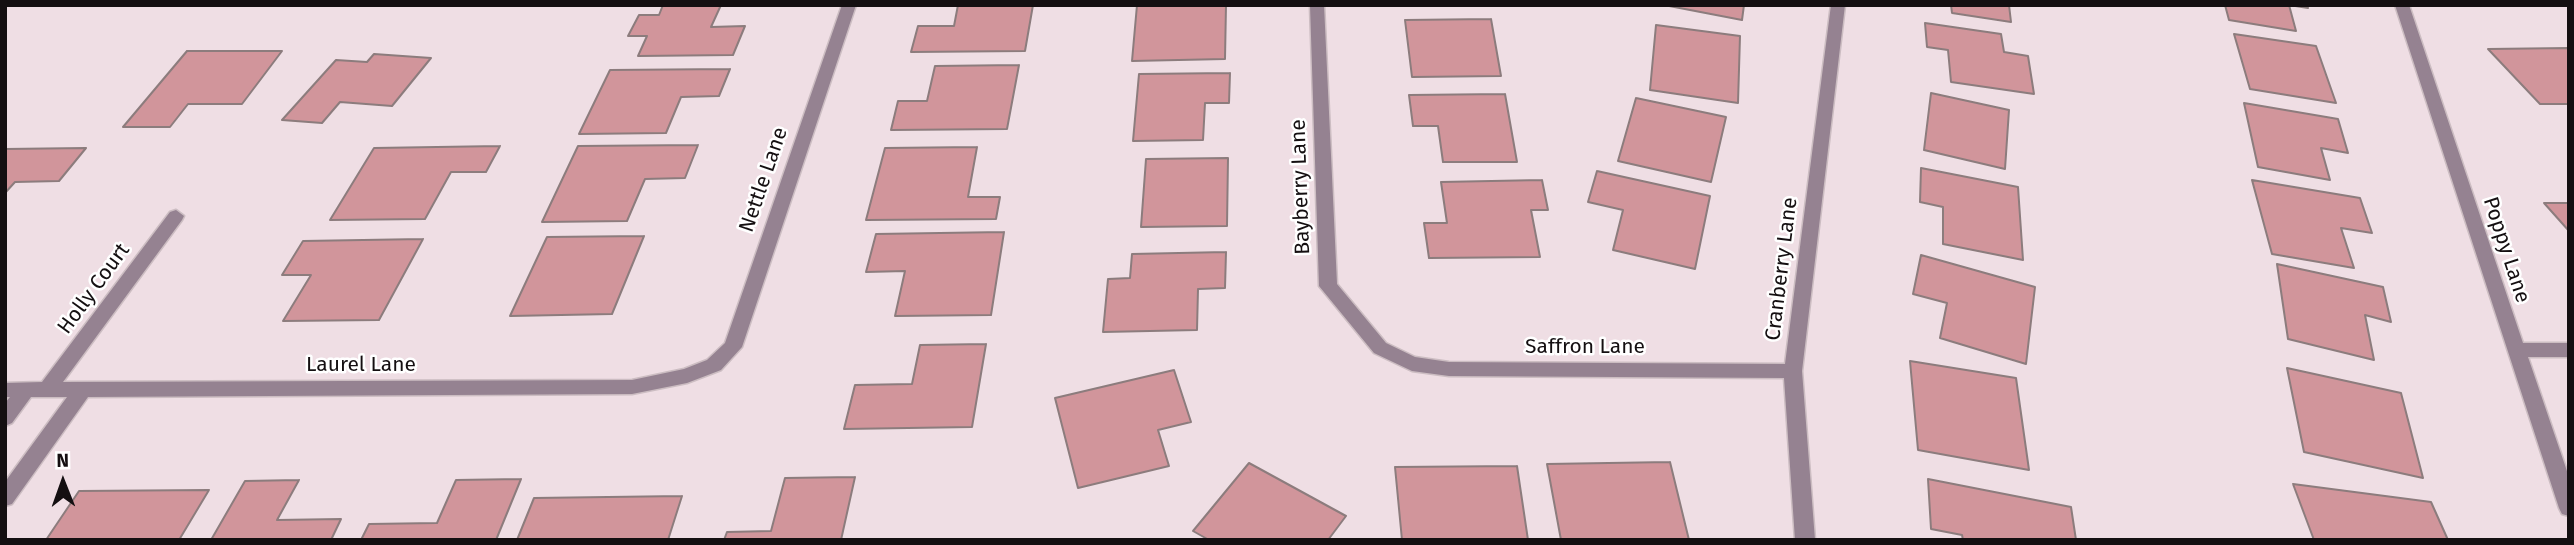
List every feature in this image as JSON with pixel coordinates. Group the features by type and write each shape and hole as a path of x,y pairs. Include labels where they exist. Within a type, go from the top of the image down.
{"street":[{"name":"Nettle Lane","path":"714,365 733,347 849,5"},
{"name":"Bayberry Lane","path":"1317,5 1328,286 1380,348"},
{"name":"Cranberry Lane","path":"1805,540 1793,371 1838,5"},
{"name":"Poppy Lane","path":"2402,5 2569,508"},
{"name":"Holly Court","path":"48,389 176,216"},
{"name":"Saffron Lane","path":"1380,348 1412,364 1449,369 1793,371"},
{"path":"2515,350 2569,350"},
{"name":"Laurel Lane","path":"5,390 632,387 687,376 714,365"},
{"path":"5,418 26,390"},
{"path":"5,498 83,390"}],"building":[{"path":"663,5 721,5 711,27 745,26 733,55 638,56 647,36 628,36 639,15 659,15"},
{"path":"958,5 1033,5 1025,51 911,52 918,26 954,26"},
{"path":"1137,5 1226,5 1225,59 1132,61"},
{"path":"1664,5 1744,5 1742,20"},
{"path":"1951,5 2009,5 2011,22 1952,13"},
{"path":"2225,5 2289,5 2296,31 2229,20"},
{"path":"1491,19 1501,76 1412,77 1405,20"},
{"path":"1925,23 2001,34 2004,52 2028,56 2034,94 1951,82 1948,50 1927,47"},
{"path":"1656,25 1740,36 1738,103 1650,90"},
{"path":"2234,34 2316,46 2336,103 2250,89"},
{"path":"2569,48 2569,104 2540,104 2488,49"},
{"path":"187,51 282,51 242,104 188,104 170,127 123,127"},
{"path":"374,54 431,58 392,106 340,102 322,123 282,120 336,60 367,62"},
{"path":"1019,65 1007,129 891,130 898,101 927,101 935,66"},
{"path":"730,69 719,96 681,97 666,133 579,134 610,70"},
{"path":"1230,73 1229,103 1205,103 1203,140 1133,141 1139,74"},
{"path":"1931,93 2009,110 2005,169 1924,150"},
{"path":"1505,94 1517,162 1443,162 1438,126 1413,126 1409,95"},
{"path":"1636,98 1726,117 1711,182 1618,161"},
{"path":"2244,103 2338,119 2348,153 2321,148 2330,180 2258,167"},
{"path":"698,145 685,178 645,179 627,221 542,222 578,146"},
{"path":"500,146 486,172 451,172 425,219 330,220 374,148"},
{"path":"977,147 968,197 1000,197 996,219 866,220 885,148"},
{"path":"86,148 59,181 15,182 5,193 5,149"},
{"path":"1228,158 1227,226 1141,227 1146,159"},
{"path":"1921,168 2018,187 2023,260 1943,244 1943,207 1920,202"},
{"path":"1597,171 1710,196 1695,269 1613,250 1623,210 1588,202"},
{"path":"1542,180 1548,210 1531,210 1540,257 1429,258 1424,223 1447,223 1441,182"},
{"path":"2252,180 2360,198 2372,233 2341,228 2354,268 2272,254"},
{"path":"2544,203 2569,203 2569,231"},
{"path":"1004,232 991,315 895,316 905,271 866,272 876,234"},
{"path":"644,236 612,314 510,316 547,237"},
{"path":"423,239 379,320 283,321 311,275 282,275 303,241"},
{"path":"1226,252 1225,288 1198,289 1197,330 1103,332 1108,279 1130,278 1132,254"},
{"path":"1921,255 2035,287 2026,364 1940,338 1947,303 1913,294"},
{"path":"2277,264 2383,287 2391,322 2365,315 2374,360 2288,339"},
{"path":"986,344 972,427 844,429 855,385 912,384 920,345"},
{"path":"1910,361 2016,378 2029,470 1918,450"},
{"path":"2287,368 2401,393 2423,478 2304,452"},
{"path":"1174,370 1191,422 1158,430 1169,466 1078,488 1055,398"},
{"path":"1670,462 1689,540 1561,540 1547,464"},
{"path":"1249,463 1346,516 1328,540 1209,540 1193,531"},
{"path":"1517,466 1528,540 1402,540 1395,467"},
{"path":"855,477 841,540 724,540 727,532 771,531 785,478"},
{"path":"521,479 496,540 361,540 369,524 437,523 456,480"},
{"path":"1928,479 2071,507 2076,540 1963,540 1962,535 1931,529"},
{"path":"299,480 277,520 341,519 331,540 211,540 245,481"},
{"path":"2293,484 2431,502 2448,540 2314,540"},
{"path":"209,490 179,540 46,540 79,491"},
{"path":"682,496 668,540 517,540 534,498"}]}
